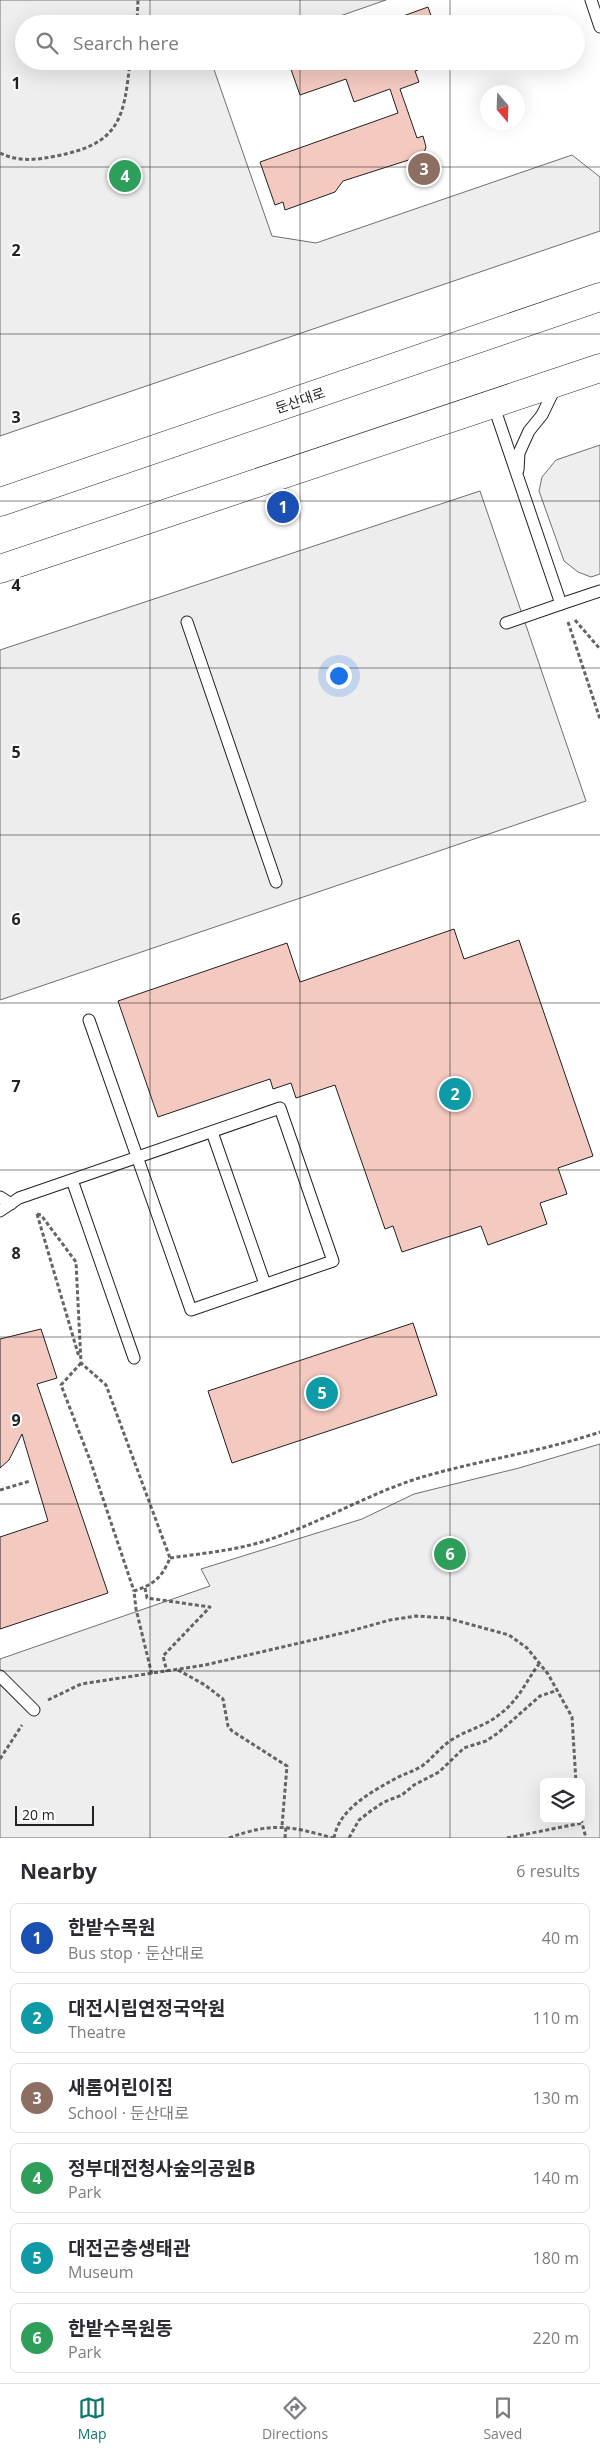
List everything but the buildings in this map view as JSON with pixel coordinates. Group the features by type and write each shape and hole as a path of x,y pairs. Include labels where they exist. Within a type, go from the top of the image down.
{"main road":[{"name":"둔산대로","path":"0,502 600,297"},
{"path":"0,569 600,368"}],"lane":[{"path":"591,0 600,27"},
{"path":"517,476 519,453 529,431 542,415 557,383"},
{"path":"493,404 561,604"},
{"path":"506,623 600,592"},
{"path":"187,622 276,882"},
{"path":"0,1210 19,1198 138,1157 212,1132 280,1108 333,1261 191,1310 138,1157 89,1020"},
{"path":"212,1132 265,1284"},
{"path":"72,1180 134,1358"},
{"path":"0,1197 10,1204"},
{"path":"0,1676 34,1710"}],"path":[{"path":"137,15 138,0"},
{"path":"0,153 23,160 42,159 80,151 97,144 110,133 119,118 128,94 129,70"},
{"path":"561,604 600,649"},
{"path":"561,604 600,719"},
{"path":"134,1591 145,1588 163,1576 170,1558 106,1385 81,1363 37,1214 41,1215 76,1262 81,1363 61,1385 90,1460 134,1591 136,1609 152,1675"},
{"path":"170,1558 231,1550 270,1540 388,1489 419,1478 560,1445 600,1432"},
{"path":"0,1490 30,1481"},
{"path":"145,1588 147,1598 210,1607 163,1656 167,1672"},
{"path":"0,1759 9,1742 34,1710 45,1701 81,1684 177,1670 270,1651 390,1620 416,1616 447,1618 509,1635 527,1648 558,1690 572,1717 576,1778"},
{"path":"229,1838 249,1831 284,1826 333,1838 335,1830 346,1812 360,1800 391,1780 420,1767 454,1738 484,1726 500,1715 522,1692 527,1679 539,1664"},
{"path":"177,1670 205,1685 223,1699 228,1726 232,1731 287,1766 285,1838"},
{"path":"349,1838 359,1820 372,1810 384,1802 402,1795 439,1772 464,1748 486,1741 498,1733 540,1696 558,1690"},
{"path":"507,1838 572,1823"},
{"path":"582,1823 586,1838"}],"shaded area":[{"path":"0,0 386,0 343,15 15,15 15,70 214,70 272,236 316,243 572,155 600,177 600,231 0,436"},
{"path":"600,445 600,574 591,577 578,572 564,561 539,491 542,477 556,460"},
{"path":"480,491 586,801 0,1000 0,650"},
{"path":"600,1444 600,1838 0,1838 0,1659 210,1586 201,1569 362,1519 414,1494 519,1468"}],"place":[{"name":"새롬어린이집","path":"424,169"},
{"name":"정부대전청사숲의공원B","path":"125,176"},
{"name":"한밭수목원","path":"283,507"},
{"name":"대전시립연정국악원","path":"455,1094"},
{"name":"대전곤충생태관","path":"322,1393"},
{"name":"한밭수목원동","path":"450,1554"}]}
